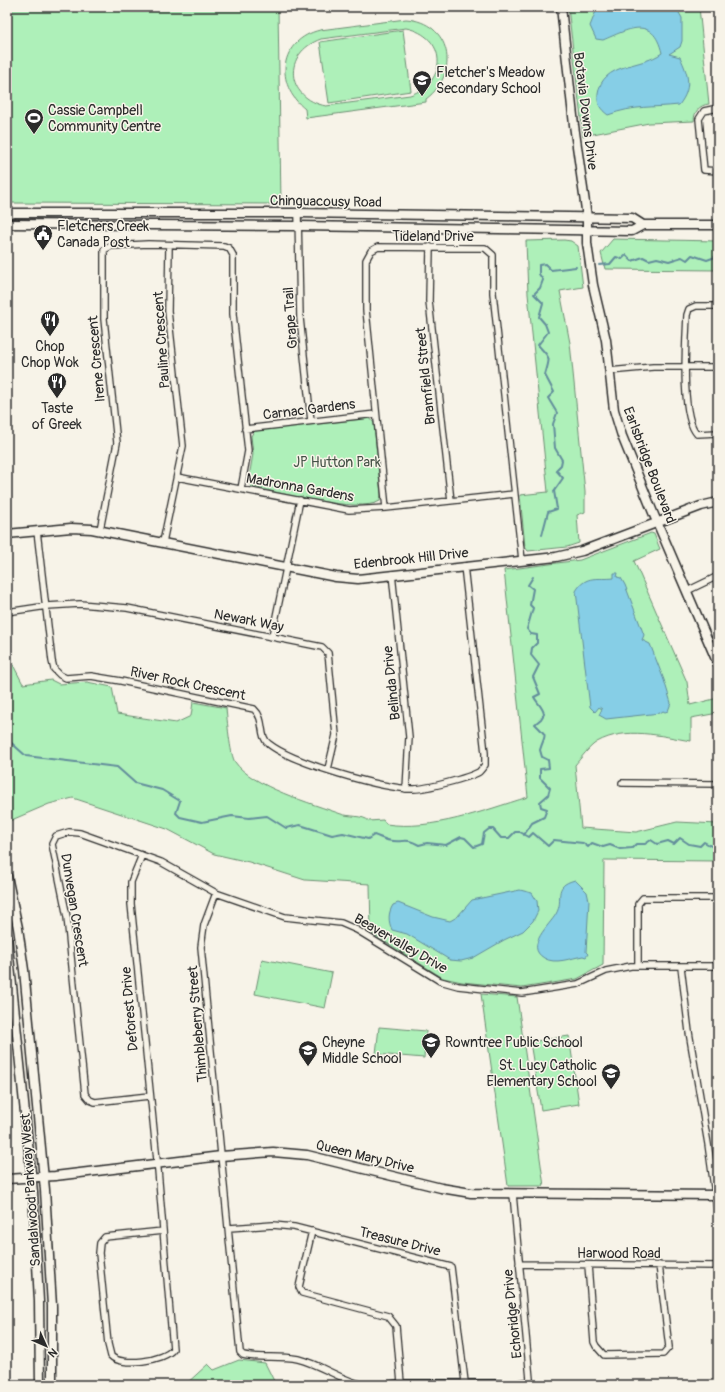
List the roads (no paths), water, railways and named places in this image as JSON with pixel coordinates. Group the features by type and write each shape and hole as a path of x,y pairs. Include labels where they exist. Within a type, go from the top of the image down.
{"main road":[{"name":"Botavia Downs Drive","path":"561,7 574,125 587,217"},
{"name":"Chinguacousy Road","path":"7,213 298,213 587,217 632,218 643,225"},
{"name":"Earlsbridge Boulevard","path":"587,217 587,243 593,285 606,340 614,410 622,436 657,522 716,654 718,664"},
{"name":"Chinguacousy Road","path":"7,224 298,226 632,231 643,225 718,225"},
{"name":"Edenbrook Hill Drive","path":"7,534 72,528 100,530 287,568 336,577 358,579 464,566 556,557 582,551 701,506 718,502"},
{"name":"Sandalwood Parkway West","path":"7,876 18,928 24,970 44,1176 52,1306 52,1385"},
{"name":"Sandalwood Parkway West","path":"7,936 32,1177 39,1302 40,1385"},
{"name":"Queen Mary Drive","path":"7,1179 264,1152 298,1154 452,1191 513,1194 716,1195"}],"street":[{"path":"718,108 704,111 699,119 704,170 718,171"},
{"name":"Grape Trail","path":"298,213 300,318 311,421"},
{"name":"Irene Crescent","path":"100,530 117,443 104,319 104,250 111,246 169,246"},
{"path":"169,246 224,246 229,248 234,255 233,314 248,451 241,489"},
{"name":"Pauline Crescent","path":"163,542 183,446 168,311 169,246"},
{"name":"Tideland Drive","path":"386,508 366,310 366,260 371,251 378,247 485,248 491,251 493,255 493,293 522,560"},
{"name":"Bramfield Street","path":"430,247 429,301 451,501"},
{"path":"718,306 696,306 689,309 687,315 686,367 688,415 693,430 697,434 718,433"},
{"path":"609,371 628,368 718,367"},
{"name":"Carnac Gardens","path":"245,429 376,414"},
{"name":"Madronna Gardens","path":"177,477 349,510 386,508 514,494"},
{"path":"272,636 300,500"},
{"name":"River Rock Crescent","path":"37,531 52,661 54,669 60,675 66,678 90,676 120,681 254,709 261,717 263,737 269,745 304,761 328,769 387,786 406,789 416,789 447,782 479,772 485,765 483,730 464,566"},
{"name":"Belinda Drive","path":"392,574 409,737 406,789"},
{"path":"687,591 718,576"},
{"name":"Newark Way","path":"7,612 46,606 80,604 127,608 322,647 328,653 336,735 328,769"},
{"path":"622,783 718,784"},
{"name":"Dunvegan Crescent","path":"149,1096 96,1102 90,1100 85,1094 67,917 52,844 56,836 69,832 80,833 161,862 216,893"},
{"name":"Deforest Drive","path":"142,855 131,882 131,904 149,1096 157,1163 163,1231 173,1348 169,1354 158,1358 116,1360 111,1356 108,1344 99,1253 100,1243 105,1236 163,1231"},
{"name":"Beavervalley Drive","path":"216,893 285,917 341,923 357,930 440,981 458,986 522,993 563,988 578,984 606,970 638,966 718,966"},
{"name":"Thimbleberry Street","path":"216,893 204,925 202,947 221,1156"},
{"path":"638,966 638,904 643,898 718,898"},
{"path":"681,967 689,1032 708,1144 718,1216"},
{"path":"221,1156 240,1352 243,1355 255,1358 285,1356 319,1366 337,1377 364,1385"},
{"name":"Echoridge Drive","path":"381,1385 401,1383 465,1382 518,1383 526,1382 530,1379 513,1194"},
{"name":"Treasure Drive","path":"229,1228 273,1225 312,1231 451,1267 465,1382"},
{"path":"312,1231 299,1287 302,1293 388,1316 396,1326 401,1383"},
{"name":"Harwood Road","path":"519,1264 718,1266"},
{"path":"588,1265 594,1342 604,1355 663,1354 670,1347 659,1265"}],"water":[{"path":"609,7 671,7 678,11 682,18 682,41 680,47 669,54 680,57 687,76 688,82 686,93 679,105 635,108 608,115 603,111 598,101 598,94 601,84 607,76 624,67 654,58 662,53 658,41 652,33 646,29 630,29 603,40 596,39 590,26 596,11"},
{"path":"614,573 618,573 617,577 621,578 625,585 644,635 642,640 650,644 671,703 668,711 606,719 599,715 602,709 599,707 595,712 590,707 576,591 584,582 588,580 614,578"},
{"path":"575,880 587,892 589,901 586,952 588,954 586,957 583,956 558,961 548,960 539,953 537,942 556,914 561,889 563,886"},
{"path":"520,890 532,893 537,901 538,911 533,921 523,931 473,958 461,961 450,960 407,934 392,930 390,923 389,914 391,908 393,905 398,903 433,917 450,921 457,917 472,900"}],"waterway":[{"path":"599,265 610,264 616,257 622,259 626,255 632,261 643,257 649,260 657,258 669,261 682,257 687,260 692,255 707,260 718,256"},
{"path":"542,535 548,512 557,509 554,491 563,478 556,470 561,465 562,460 555,448 553,424 557,413 548,398 554,392 545,375 549,360 547,355 538,345 548,332 545,324 539,317 543,303 534,294 540,288 543,280 539,274 539,265 545,264 551,270 576,267"},
{"path":"524,835 532,823 544,817 547,809 541,807 540,802 548,795 550,788 540,778 540,769 549,768 548,760 542,757 540,750 545,736 535,724 544,714 534,697 540,694 533,677 539,665 531,655 532,648 537,643 537,635 531,634 527,629 533,608 530,605 533,589 528,585 533,577"},
{"path":"7,692 7,703"},
{"path":"7,739 26,756 117,767 135,783 162,790 180,801 176,813 180,817 202,822 232,816 249,818 267,816 286,828 300,825 332,835 343,833 368,839 374,835 388,840 408,841 419,845 427,843 446,845 461,837 465,838 474,847 482,844 484,833 489,829 493,829 501,838 509,838 515,832 520,832 529,837 533,833 548,846 554,840 583,843 588,847 592,843 603,847 610,845 620,849 632,848 636,844 645,844 651,840 657,844 668,841 674,844 680,838 689,844 700,846 704,842 713,847 718,845"}],"place":[{"name":"Fletcher's Meadow Secondary School","path":"422,97"},
{"name":"Cassie Campbell Community Centre","path":"34,135"},
{"name":"Fletchers Creek Canada Post","path":"43,251"},
{"name":"Chop Chop Wok","path":"50,337"},
{"name":"Taste of Greek","path":"57,399"},
{"name":"Rowntree Public School","path":"431,1059"},
{"name":"Cheyne Middle School","path":"308,1067"},
{"name":"St. Lucy Catholic Elementary School","path":"611,1090"}],"park label":[{"name":"JP Hutton Park","path":"337,462"}]}
